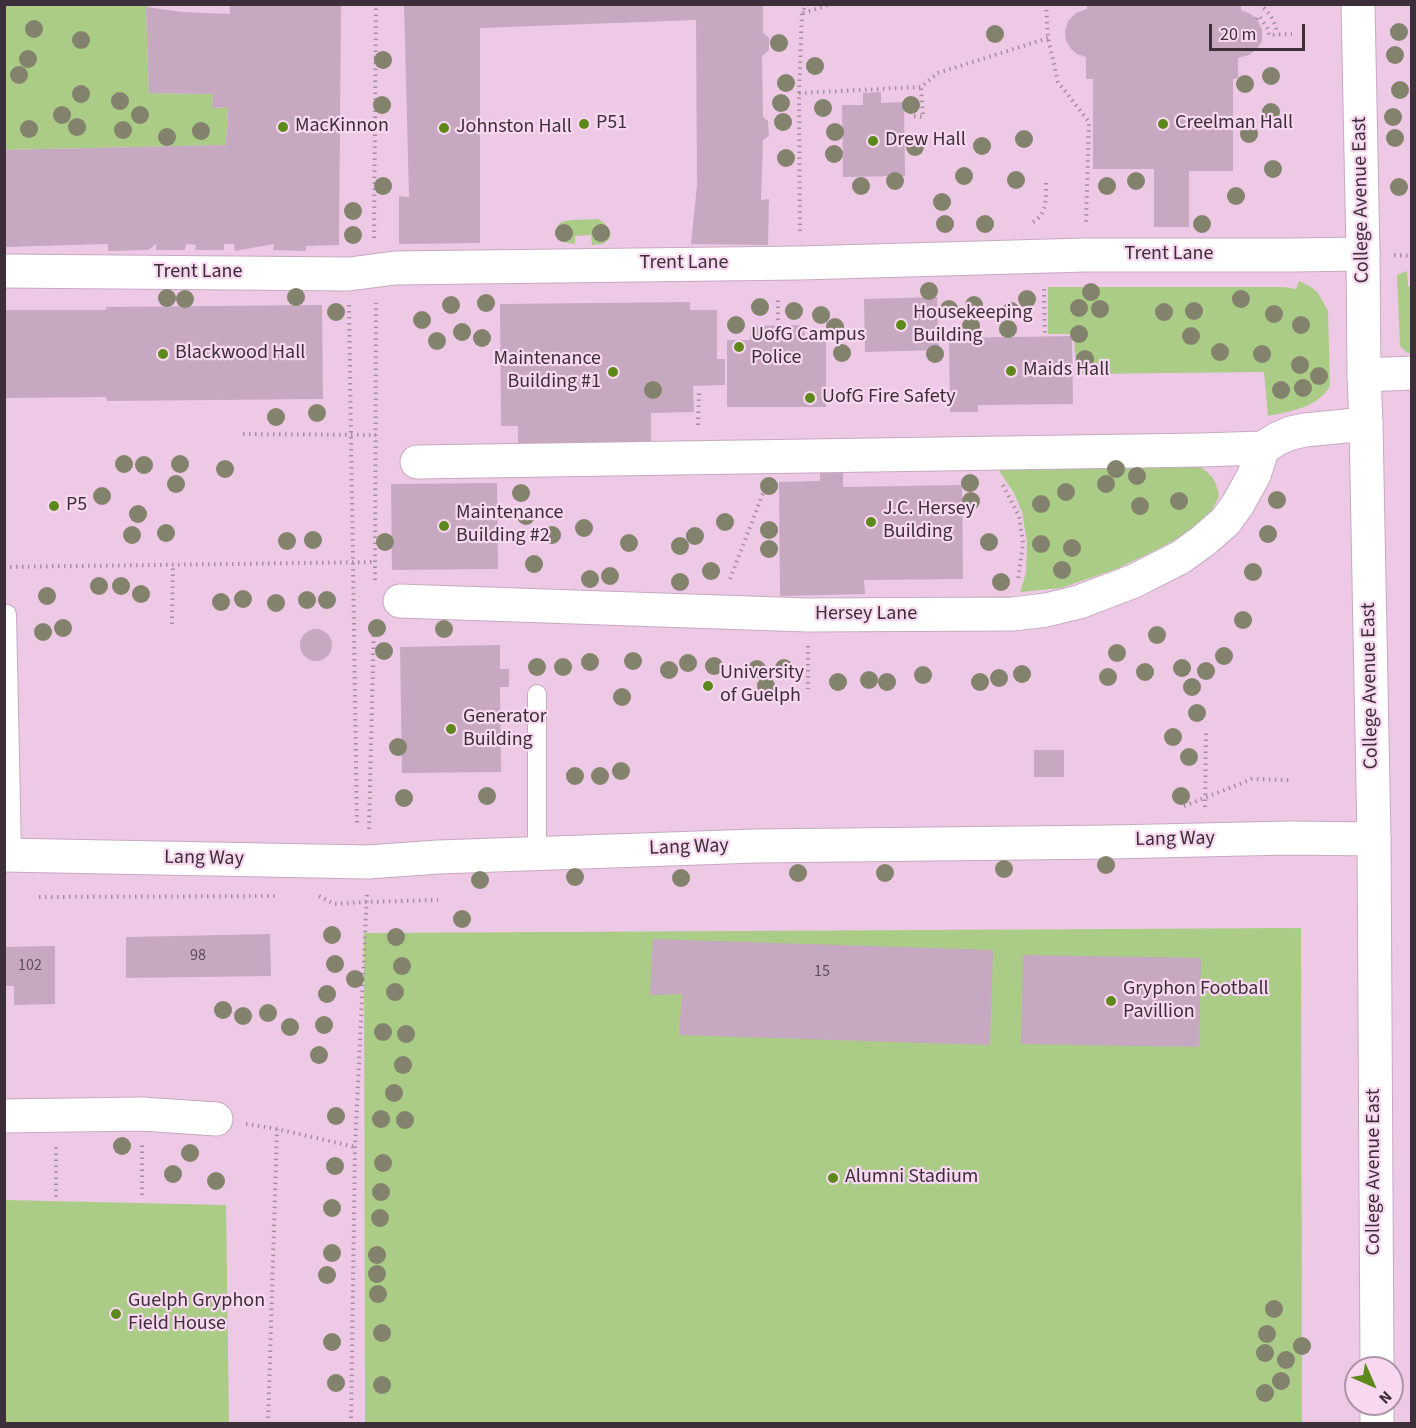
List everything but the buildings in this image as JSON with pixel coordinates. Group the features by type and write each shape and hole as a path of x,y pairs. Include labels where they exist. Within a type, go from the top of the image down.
{"street":[{"name":"College Avenue East","path":"1358,4 1374,839 1377,1356"},
{"name":"Trent Lane","path":"4,271 361,272 419,268 800,263 1022,256 1363,254"},
{"path":"1364,375 1412,374"},
{"path":"417,462 1263,448 1291,433 1366,424"},
{"name":"Hersey Lane","path":"387,609 807,615 1013,614 1046,610 1079,602 1134,581 1181,557 1203,541 1226,521 1238,504 1254,475 1263,448"},
{"name":"Lang Way","path":"8,855 368,862 537,853 767,846 1111,842 1289,837 1374,839"},
{"path":"4,1116 142,1114 216,1119"}],"lane":[{"path":"7,614 8,855"},
{"path":"537,694 537,853"}],"path":[{"path":"357,826 352,435 376,4"},
{"path":"800,263 799,93 802,14 806,4"},
{"path":"802,14 831,4"},
{"path":"1046,4 1048,38 1058,82 1089,122 1085,255"},
{"path":"1259,4 1274,20 1278,34"},
{"path":"1256,19 1259,16 1268,29 1269,35 1292,34"},
{"path":"799,93 921,87 938,73 1048,38"},
{"path":"914,116 923,117 921,87"},
{"path":"1022,256 1023,228 1039,219 1046,205 1046,180"},
{"path":"1044,285 1045,336"},
{"path":"778,287 778,326"},
{"path":"375,578 376,307"},
{"path":"243,434 376,435"},
{"path":"980,454 1006,489 1019,516 1023,543 1013,614"},
{"path":"717,612 777,457"},
{"path":"4,567 375,562"},
{"path":"172,624 173,565"},
{"path":"351,1424 355,1147 368,862 387,609"},
{"path":"807,615 808,689"},
{"path":"1205,839 1206,733"},
{"path":"1175,808 1252,779 1289,780"},
{"path":"39,897 286,896"},
{"path":"309,896 320,896 334,904 438,900"},
{"path":"142,1114 142,1195"},
{"path":"56,1197 57,1115"},
{"path":"216,1119 277,1129 355,1147"},
{"path":"268,1424 277,1129"}],"shaded area":[{"name":"University of Guelph","path":"5,5 1411,5 1411,1423 5,1424"}],"green space":[{"path":"4,5 161,5 146,7 149,93 213,94 212,108 228,107 226,145 5,150"},
{"path":"597,219 610,231 610,238 602,244 592,245 591,235 575,236 575,244 563,242 557,237 556,229 562,222"},
{"path":"1407,271 1408,286 1411,287 1411,354 1400,346 1397,275"},
{"path":"1299,281 1318,293 1328,311 1330,386 1311,404 1268,416 1264,372 1076,374 1074,334 1048,334 1048,287 1284,287 1296,289"},
{"path":"1199,466 1213,478 1219,496 1208,518 1178,538 1116,569 1061,588 1020,592 1026,573 1027,542 1022,512 1014,493 998,469"},
{"name":"Alumni Stadium","path":"1301,928 1302,1423 365,1423 364,933"},
{"name":"Guelph Gryphon Field House","path":"5,1200 226,1205 229,1423 5,1423"}],"place":[{"name":"P51","path":"584,124"},
{"name":"Creelman Hall","path":"1163,124"},
{"name":"MacKinnon","path":"283,127"},
{"name":"Johnston Hall","path":"444,128"},
{"name":"Drew Hall","path":"873,141"},
{"name":"Housekeeping Building","path":"901,325"},
{"name":"UofG Campus Police","path":"739,347"},
{"name":"Blackwood Hall","path":"163,354"},
{"name":"Maids Hall","path":"1011,371"},
{"name":"Maintenance Building #1","path":"613,372"},
{"name":"UofG Fire Safety","path":"810,398"},
{"name":"P5","path":"54,506"},
{"name":"J.C. Hersey Building","path":"871,522"},
{"name":"Maintenance Building #2","path":"444,526"},
{"name":"University of Guelph","path":"708,686"},
{"name":"Generator Building","path":"451,729"},
{"name":"Gryphon Football Pavillion","path":"1111,1001"},
{"name":"Alumni Stadium","path":"833,1178"},
{"name":"Guelph Gryphon Field House","path":"116,1314"}]}
